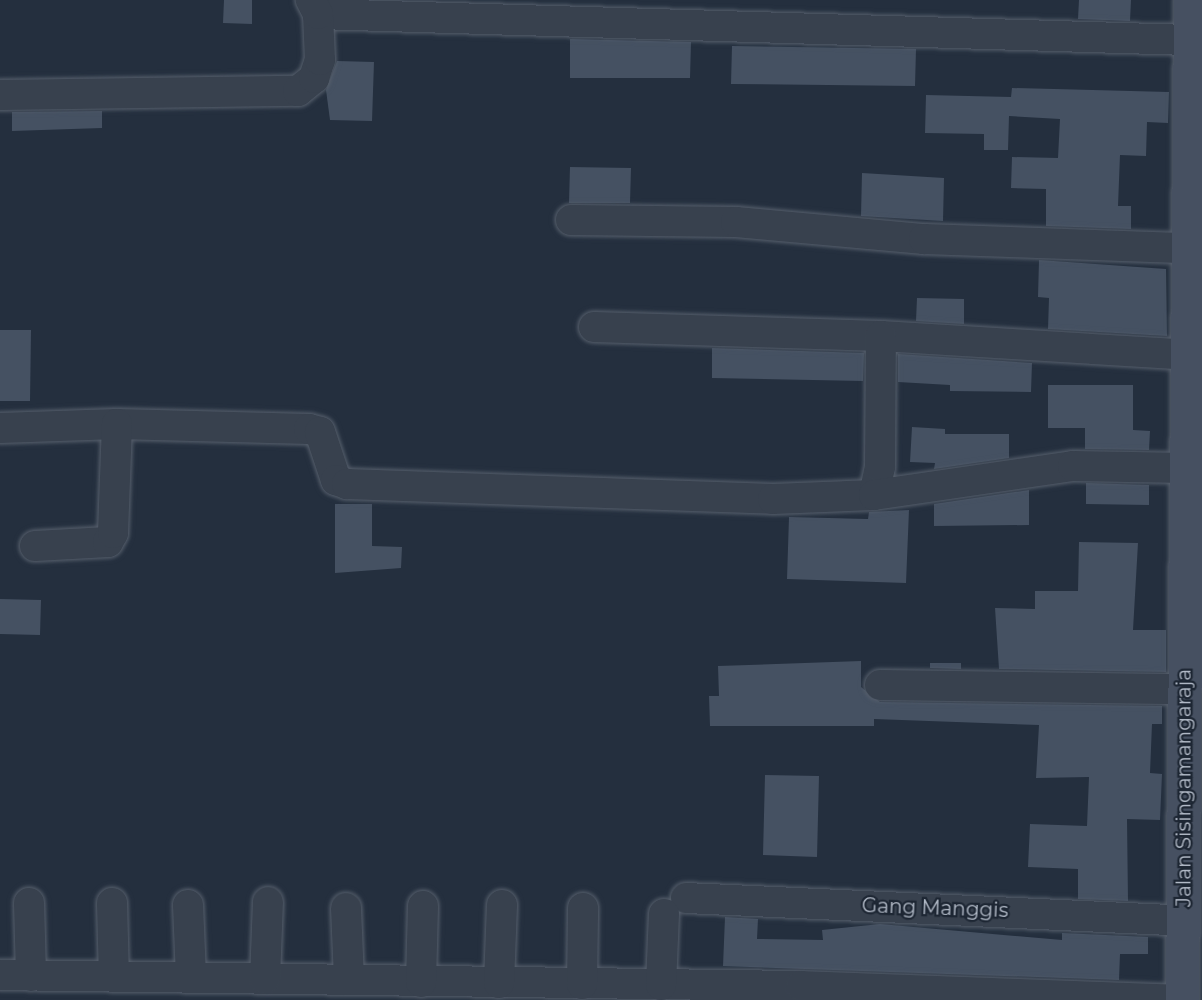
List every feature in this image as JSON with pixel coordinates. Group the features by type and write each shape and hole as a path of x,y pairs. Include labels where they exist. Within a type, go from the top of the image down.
{"street":[{"name":"Jalan Sisingamangaraja","path":"1182,1000 1192,953 1183,921 1193,779 1185,689 1194,612 1188,355 1196,134 1190,0"},
{"path":"0,95 298,91 314,78 320,60 315,7 1190,40"},
{"path":"571,220 736,222 924,239 1193,258"},
{"path":"594,327 881,336 1188,355"},
{"path":"874,495 880,467 881,336"},
{"path":"35,546 108,542 113,533 117,424"},
{"path":"0,428 117,424 309,429 320,432 336,480 347,484 773,499 874,495 1073,466 1192,479"},
{"path":"880,685 1185,689"},
{"path":"265,979 268,902"},
{"path":"29,903 31,976"},
{"path":"112,903 114,977"},
{"path":"188,905 191,978"},
{"path":"499,982 502,905"},
{"path":"421,982 423,906"},
{"name":"Gang Manggis","path":"662,985 675,906 1183,921"},
{"path":"346,908 349,980"},
{"path":"582,984 583,908"},
{"path":"0,975 662,985 727,993 1182,1000"}],"building":[{"path":"224,0 252,0 252,24 223,23"},
{"path":"1079,0 1131,0 1130,21 1078,19"},
{"path":"570,39 691,42 690,78 570,78"},
{"path":"732,46 916,49 915,86 731,84"},
{"path":"337,61 374,62 372,121 330,120 326,90"},
{"path":"1012,88 1169,92 1168,123 1147,122 1146,156 1120,155 1118,206 1131,206 1131,229 1046,226 1046,189 1011,188 1012,157 1058,158 1060,119 1009,116 1008,150 984,150 984,134 925,133 926,95 1011,97"},
{"path":"102,111 102,128 12,131 12,112"},
{"path":"570,167 631,168 630,203 569,203"},
{"path":"862,173 944,178 943,221 861,216"},
{"path":"1039,260 1166,269 1167,336 1048,329 1049,298 1038,297"},
{"path":"917,298 964,299 964,324 916,321"},
{"path":"0,330 31,330 30,401 0,401"},
{"path":"712,348 864,353 863,381 712,378"},
{"path":"898,354 1032,363 1031,392 950,391 950,385 898,382"},
{"path":"1048,385 1133,385 1133,430 1150,431 1149,450 1085,449 1085,428 1048,428"},
{"path":"912,427 945,429 945,434 1009,434 1009,458 934,469 935,463 910,462"},
{"path":"1086,483 1149,485 1149,505 1086,504"},
{"path":"1029,490 1029,525 934,526 934,504"},
{"path":"335,504 372,504 372,546 402,547 401,568 335,573"},
{"path":"909,510 906,583 787,579 789,517 868,519 869,512"},
{"path":"1079,542 1138,543 1133,630 1166,630 1166,672 999,669 995,608 1035,609 1035,591 1078,591"},
{"path":"0,599 41,600 40,635 0,634"},
{"path":"861,661 861,687 880,702 1162,706 1162,724 1152,724 1150,773 1162,774 1160,820 1127,819 1128,901 1078,899 1078,869 1028,867 1030,824 1087,826 1089,777 1036,778 1039,725 874,719 874,726 710,726 709,696 719,696 718,666"},
{"path":"930,663 961,663 961,669 930,668"},
{"path":"765,775 819,776 817,857 763,855"},
{"path":"725,917 758,919 757,939 823,940 822,930 880,924 1062,940 1062,933 1148,937 1148,954 1120,954 1119,980 723,966"}]}
